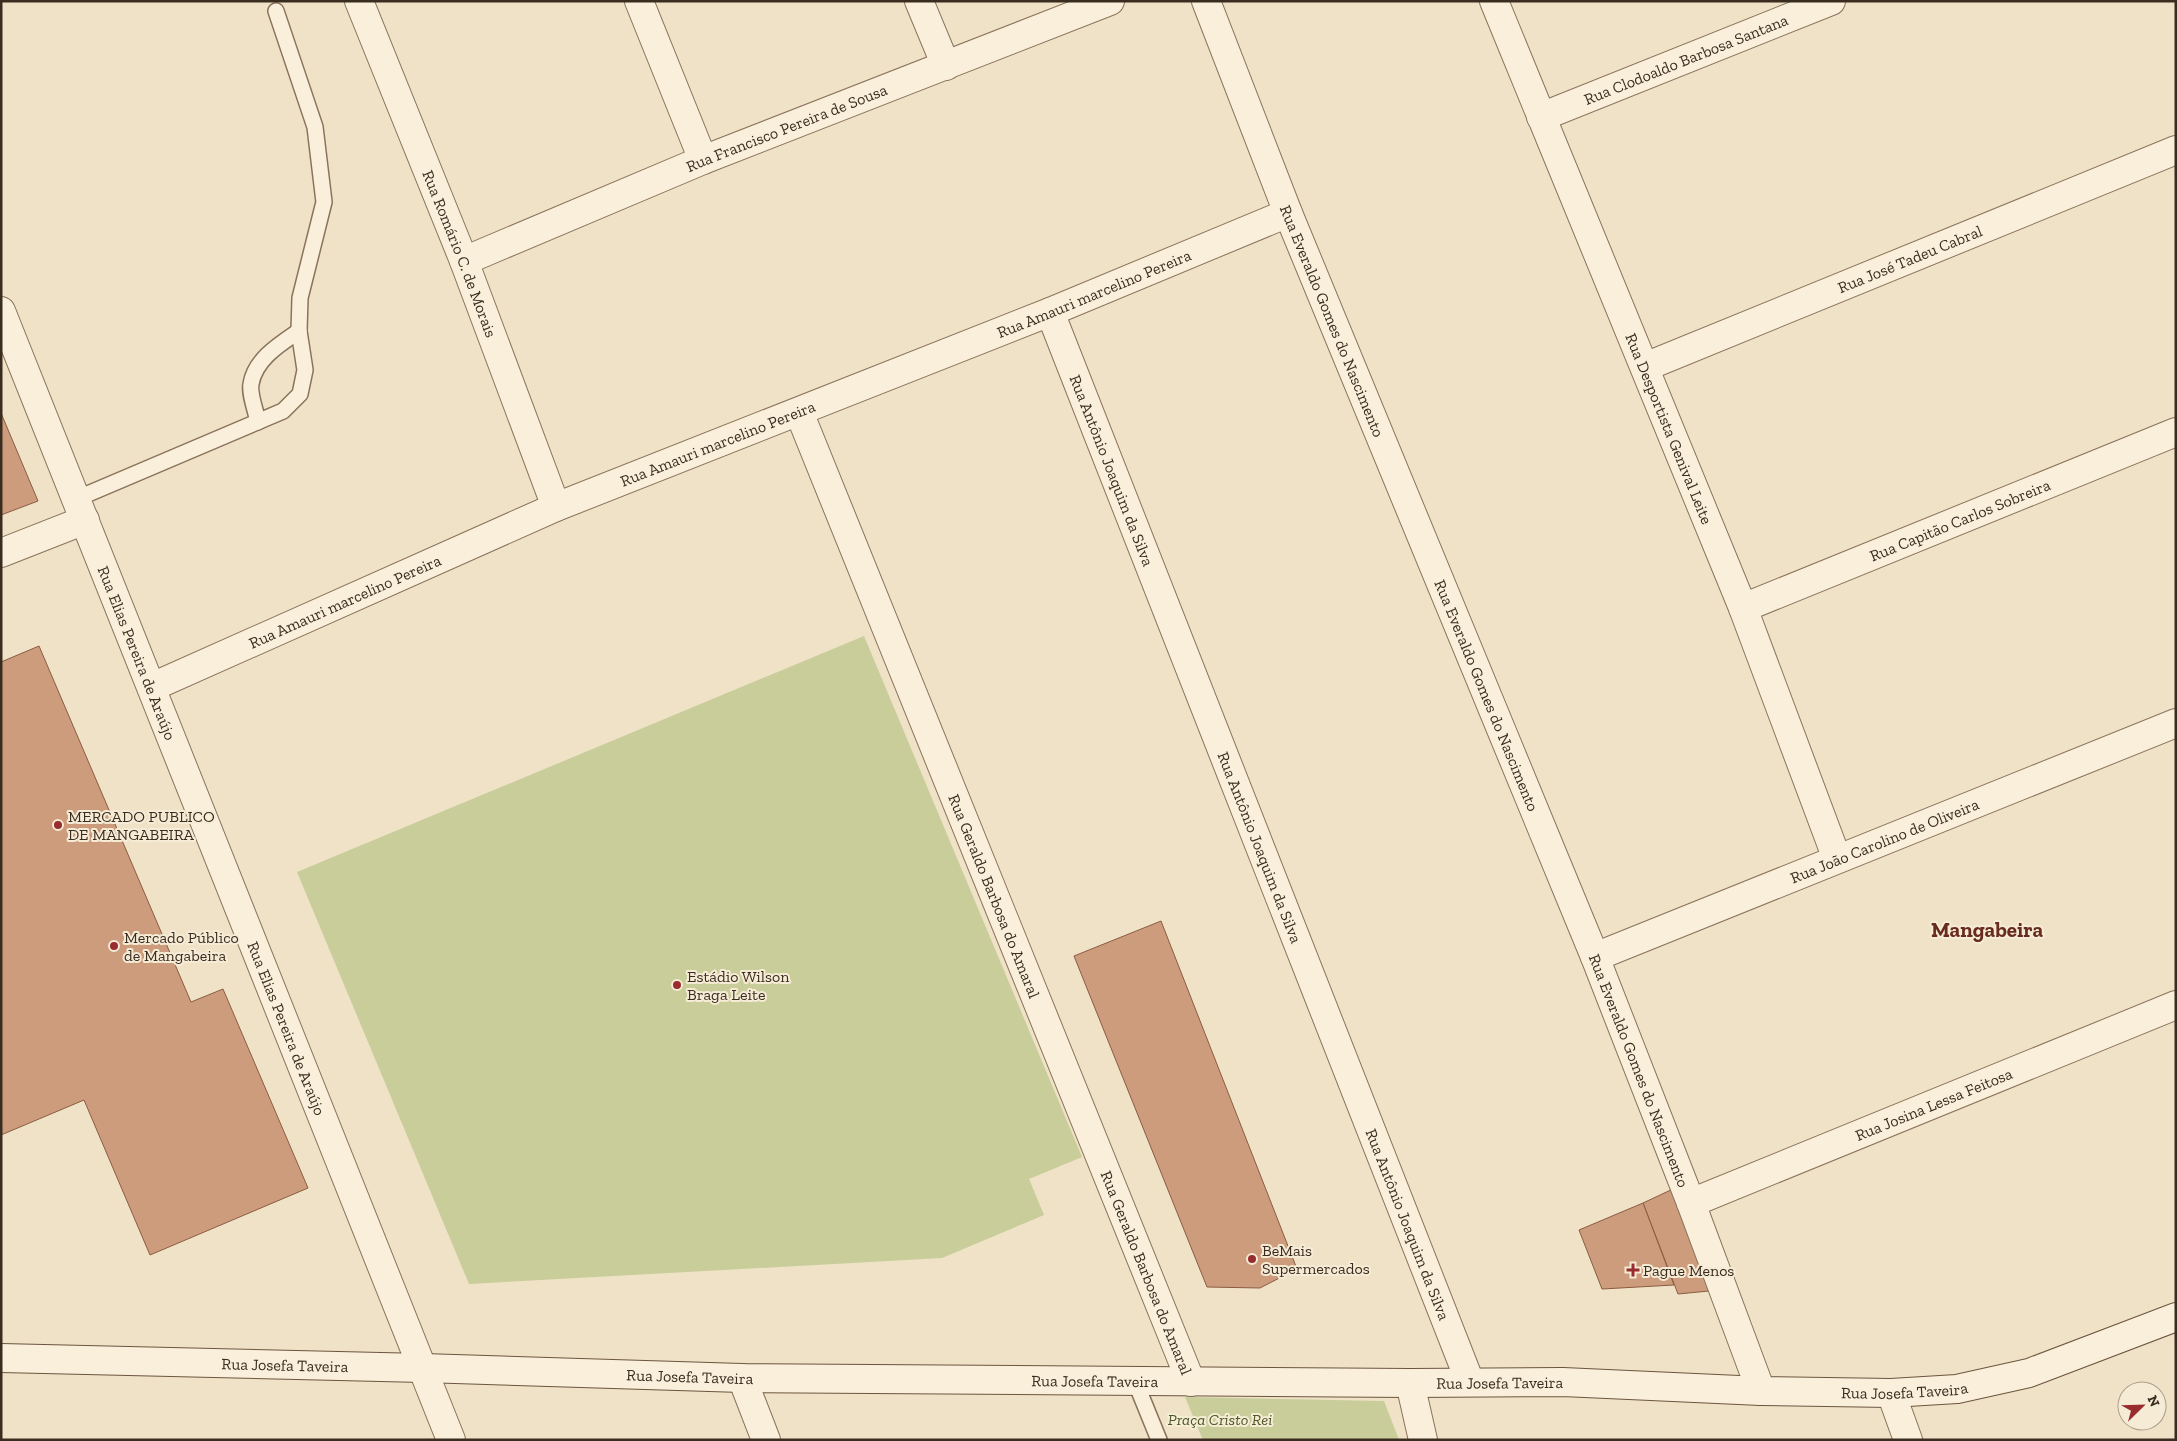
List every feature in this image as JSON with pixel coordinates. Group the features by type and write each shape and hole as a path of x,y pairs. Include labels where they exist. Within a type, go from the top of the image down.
{"street":[{"name":"Rua Romário C. de Morais","path":"359,1 464,260 556,507"},
{"path":"639,1 703,160"},
{"path":"919,1 946,66"},
{"name":"Rua Francisco Pereira de Sousa","path":"464,260 703,160 1110,1"},
{"name":"Rua Everaldo Gomes do Nascimento","path":"1206,1 1288,213 1595,957 1691,1202 1761,1392"},
{"name":"Rua Desportista Genival Leite","path":"1494,1 1743,608 1837,859"},
{"name":"Rua Clodoaldo Barbosa Santana","path":"1541,117 1831,1"},
{"name":"Rua José Tadeu Cabral","path":"1645,368 2176,150"},
{"name":"Rua Amauri marcelino Pereira","path":"152,687 556,507 1050,312 1288,213"},
{"name":"Rua Elias Pereira de Araújo","path":"1,310 451,1440"},
{"name":"Rua Antônio Joaquim da Silva","path":"1050,312 1470,1382"},
{"name":"Rua Geraldo Barbosa do Amaral","path":"799,412 1191,1382"},
{"name":"Rua Capitão Carlos Sobreira","path":"1743,608 2176,432"},
{"path":"1,553 81,509"},
{"name":"Rua João Carolino de Oliveira","path":"1595,957 2176,723"},
{"name":"Rua Josina Lessa Feitosa","path":"1691,1202 2176,1005"},
{"name":"Rua Josefa Taveira","path":"1,1358 742,1378 1410,1384 1563,1382 1761,1392 1891,1393 1957,1389 2029,1373 2176,1317"},
{"path":"742,1378 766,1440"},
{"path":"1410,1384 1423,1440"},
{"path":"1891,1393 1908,1440"}],"lane":[{"path":"81,509 283,411 300,394 305,370 300,330 300,298 324,202 315,127 276,11"},
{"path":"258,422 250,385 258,365 277,346 300,330"},
{"path":"1135,1381 1159,1440"}],"green space":[{"name":"Estádio Wilson Braga Leite","path":"864,636 1082,1157 1029,1179 1044,1215 942,1258 469,1284 297,872"},
{"name":"Praça Cristo Rei","path":"1185,1397 1384,1401 1399,1440 1203,1440"}],"building":[{"path":"1,413 38,501 1,515"},
{"name":"MERCADO PUBLICO DE MANGABEIRA","path":"39,646 191,1002 223,989 308,1188 150,1255 84,1100 1,1135 1,662"},
{"path":"1161,921 1297,1269 1260,1288 1207,1287 1074,956"},
{"path":"1675,1188 1707,1280 1709,1291 1678,1294 1643,1203"},
{"path":"1643,1203 1674,1285 1602,1289 1579,1230"}],"place":[{"name":"MERCADO PUBLICO DE MANGABEIRA","path":"58,825"},
{"name":"Mercado Público de Mangabeira","path":"114,946"},
{"name":"Estádio Wilson Braga Leite","path":"677,985"},
{"name":"BeMais Supermercados","path":"1252,1259"},
{"name":"Pague Menos","path":"1633,1270"}],"district":[{"name":"Mangabeira","path":"1987,930"}]}
